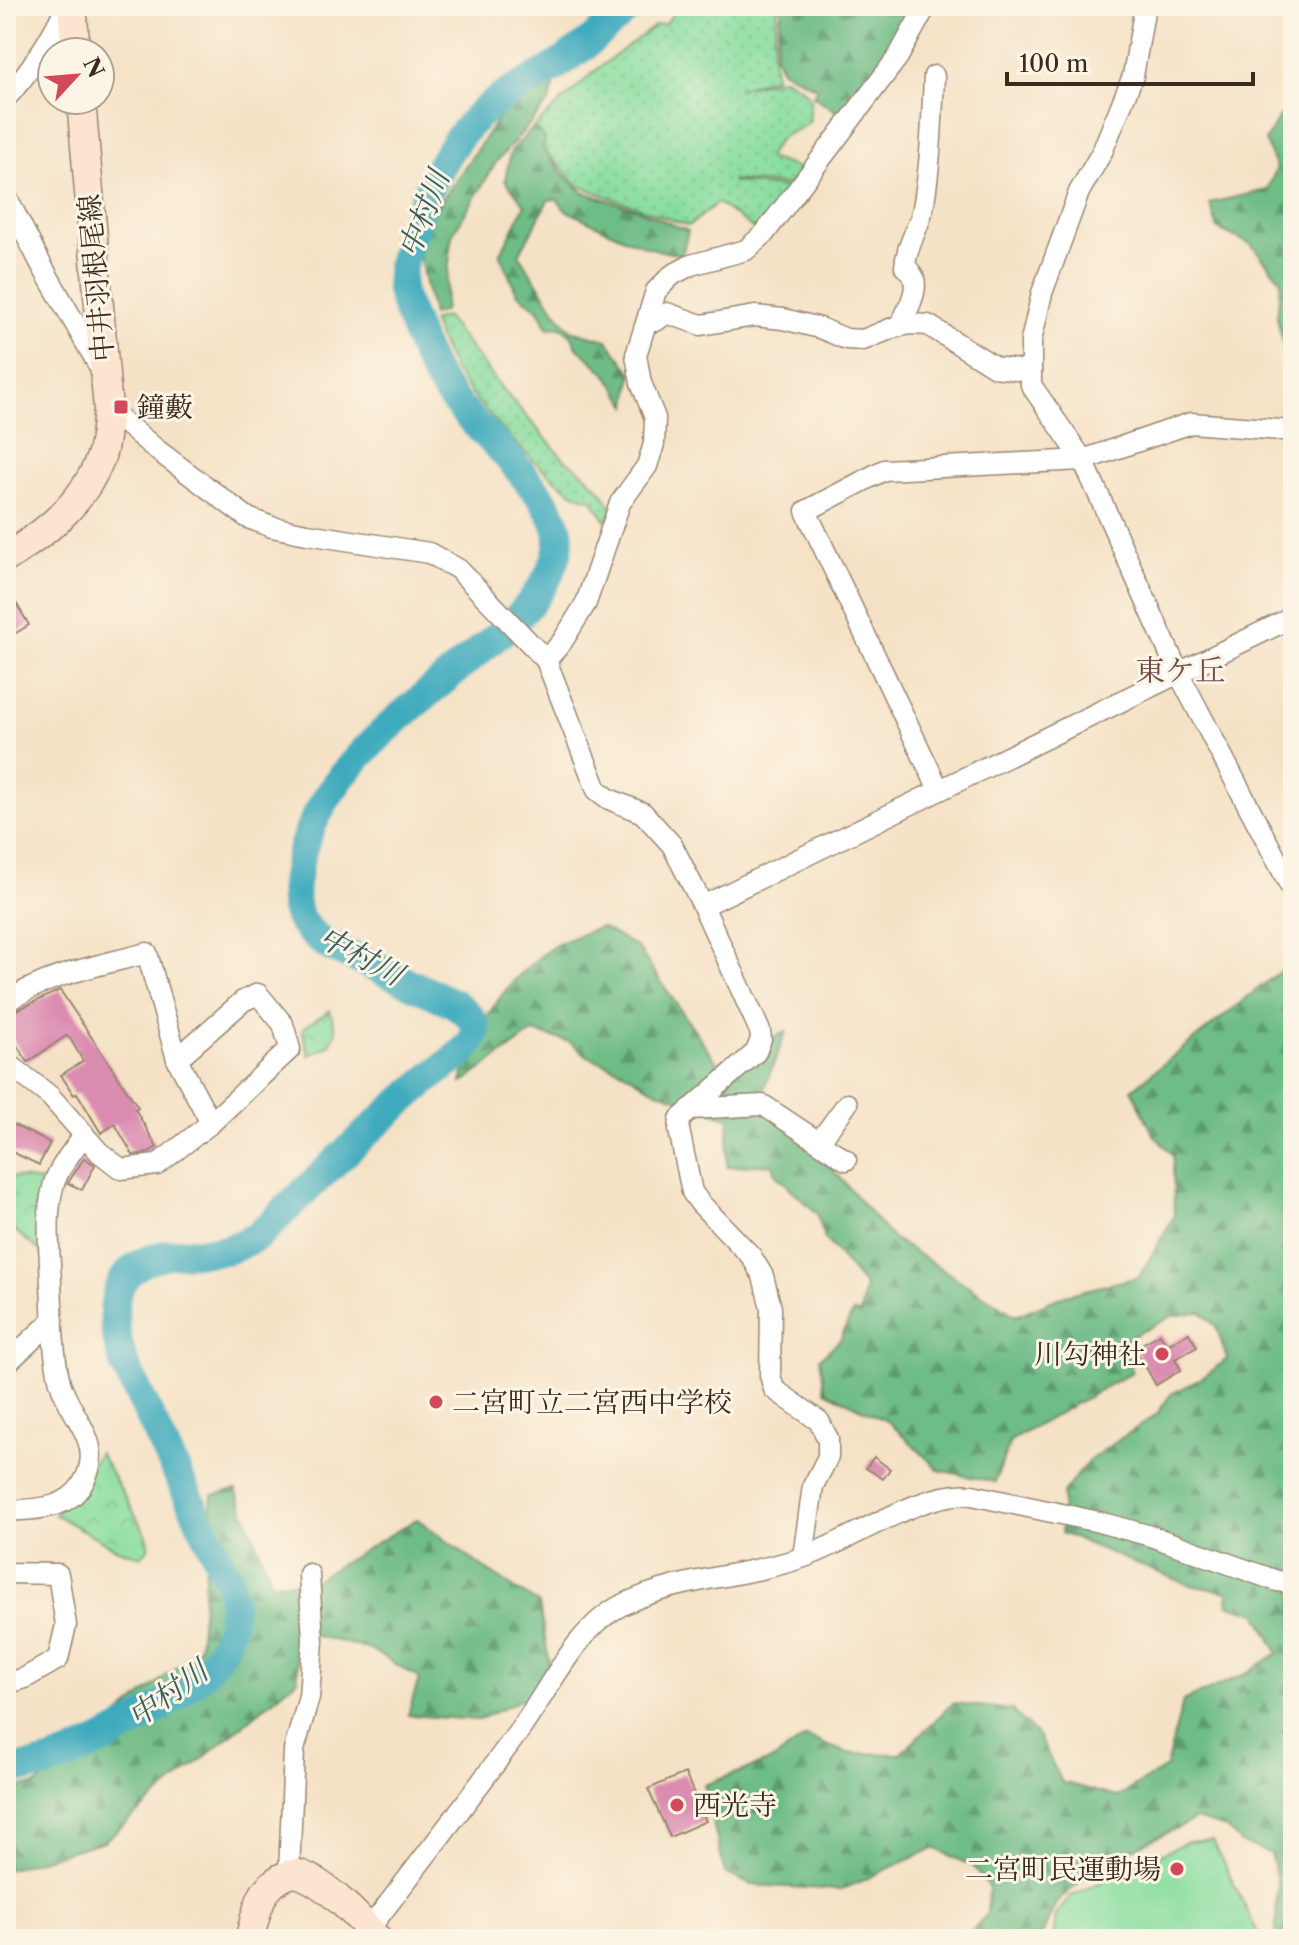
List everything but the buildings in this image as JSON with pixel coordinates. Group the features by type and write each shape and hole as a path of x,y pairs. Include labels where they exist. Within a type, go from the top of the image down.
{"main road":[{"path":"67,7 73,36"},
{"name":"中井羽根尾線","path":"6,558 41,536 82,495 101,457 108,409 82,116"},
{"path":"249,1939 265,1892 289,1874 298,1874 319,1886 345,1905 373,1934"}],"street":[{"path":"542,655 562,642 586,603 620,503 647,466 654,444 655,418 641,383 636,355 656,291 672,275 691,265 746,250 764,234 898,57 926,6"},
{"path":"1145,6 1133,76 1102,152 1079,192 1042,293 1031,341 1031,385 1083,460 1178,672 1293,891"},
{"path":"6,98 33,67 67,7"},
{"path":"900,326 913,297 915,282 912,273 905,267 905,258 922,211 931,151 934,76"},
{"path":"6,196 105,376"},
{"path":"648,317 656,321 667,313 701,325 755,316 783,319 820,328 846,339 863,340 900,326 928,325 995,367 1031,372"},
{"path":"108,409 248,518 295,532 429,553 458,569 542,655 597,790 609,799 643,813 672,845 757,1021 761,1039 756,1052 680,1119 679,1130 692,1192 751,1256 768,1289 771,1308 770,1375 774,1389 819,1421 828,1439 828,1457 813,1486 803,1557"},
{"path":"939,790 806,511 884,470 1083,460 1191,423 1293,431"},
{"path":"703,906 1293,617"},
{"path":"6,1002 26,989 65,974 147,953 177,1059 211,1123"},
{"path":"6,1062 50,1096 99,1152 121,1169 157,1165 211,1123 290,1049 283,1024 258,994 243,1001 177,1059"},
{"path":"819,1142 848,1104"},
{"path":"690,1109 763,1105 846,1160"},
{"path":"6,1511 50,1508 71,1497 83,1482 90,1456 87,1434 60,1385 53,1320 49,1218 53,1184 84,1134"},
{"path":"6,1364 53,1320"},
{"path":"373,1934 544,1698 584,1635 619,1607 649,1594 803,1557 941,1496 963,1494 1151,1536 1277,1581 1293,1583"},
{"path":"6,1573 58,1574 66,1625 58,1659 25,1678 6,1684"},
{"path":"289,1874 294,1750 309,1697 313,1641 309,1574"}],"green space":[{"path":"679,6 778,6 773,52 775,77 738,89 784,78 810,97 810,121 782,137 768,158 802,169 795,186 732,180 795,189 761,234 717,203 689,226 579,186 543,149 545,138 534,127 596,70 656,25 665,24"},
{"path":"782,6 885,6 913,17 856,108 842,115 813,96 817,88 782,70 775,55"},
{"path":"558,73 549,102 497,161 452,235 444,311 432,315 419,254 434,212 506,107 531,87"},
{"path":"1293,94 1293,351 1284,350 1277,317 1281,280 1251,244 1218,229 1210,203 1267,190 1277,168 1265,141"},
{"path":"534,127 545,138 543,149 583,192 639,210 688,231 682,255 666,252 622,237 565,210 557,199 548,200 519,255 571,330 607,340 632,373 628,406 608,376 577,347 572,336 562,327 548,328 540,311 517,293 500,255 525,205 505,180 511,151"},
{"path":"446,317 504,391 564,459 599,488 612,511 606,521 592,499 561,484 542,468 468,389 450,363 432,321"},
{"path":"601,927 637,947 718,1064 744,1049 786,1032 761,1096 807,1139 891,1237 1016,1316 1065,1295 1139,1277 1174,1216 1173,1155 1153,1134 1132,1089 1293,961 1293,1939 1276,1939 1277,1880 1270,1853 1241,1843 1226,1828 1196,1819 1100,1864 1056,1903 1040,1939 965,1939 987,1914 989,1888 974,1867 934,1848 841,1890 752,1885 725,1873 704,1785 773,1760 806,1737 847,1753 900,1754 953,1703 1012,1710 1039,1737 1062,1782 1117,1797 1166,1767 1183,1701 1245,1674 1278,1653 1257,1613 1228,1605 1229,1592 1189,1585 1061,1533 1063,1493 1089,1460 1157,1414 1171,1394 1201,1379 1227,1359 1217,1328 1202,1312 1172,1316 1125,1340 1132,1372 1010,1441 995,1482 939,1470 889,1422 825,1391 820,1358 840,1340 853,1312 860,1315 865,1286 824,1238 817,1213 776,1175 773,1164 727,1167 729,1118 657,1091 621,1070 589,1057 570,1042 533,1032 462,1083 483,1024 521,973 554,946"},
{"path":"330,1010 336,1032 329,1046 309,1055 302,1029"},
{"path":"6,1176 49,1182 42,1253 6,1223"},
{"path":"99,1452 145,1532 149,1547 141,1557 115,1548 55,1515"},
{"path":"236,1490 272,1583 314,1580 417,1519 539,1604 549,1662 539,1691 478,1720 408,1715 419,1678 370,1649 296,1631 298,1679 104,1841 6,1870 6,1788 36,1785 199,1648 212,1495"},
{"name":"二宮町民運動場","path":"1212,1840 1261,1939 1051,1939 1056,1914 1071,1896 1186,1842"}],"waterway":[{"name":"中村川","path":"6,1770 43,1765 74,1754 164,1705 215,1659 225,1642 231,1622 230,1583 124,1363 114,1314 120,1285 142,1263 160,1256 229,1249 258,1236 387,1114 463,1052 473,1040 475,1028 472,1020 455,1004 331,947 311,932 296,908 297,872 306,838 321,807 340,779 388,728 517,618 534,599 555,561 559,538 551,514 525,477 453,400 435,374 403,299 401,272 427,193 447,154 465,130 491,105 572,55 631,6"}],"place":[{"name":"鐘藪","path":"121,407"},
{"name":"川勾神社","path":"1162,1354"},
{"name":"二宮町立二宮西中学校","path":"436,1402"},
{"name":"西光寺","path":"677,1805"},
{"name":"二宮町民運動場","path":"1177,1869"}],"district":[{"name":"東ケ丘","path":"1180,671"}]}
